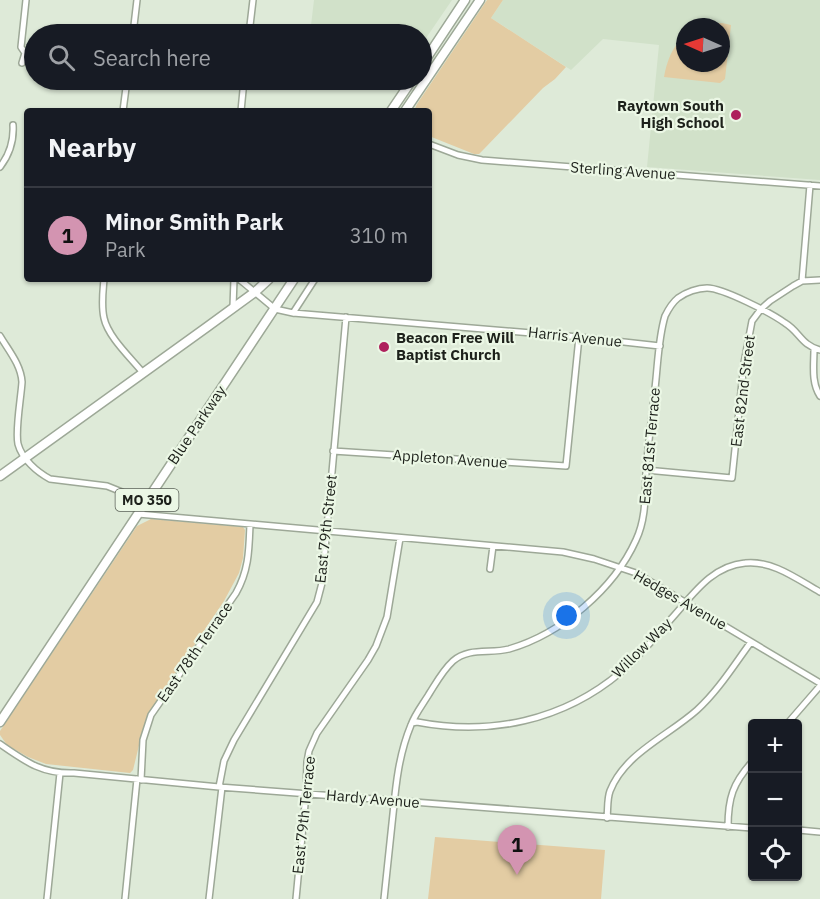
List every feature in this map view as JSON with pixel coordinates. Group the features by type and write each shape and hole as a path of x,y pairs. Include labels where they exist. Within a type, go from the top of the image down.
{"highway":[{"path":"432,50 465,0"},
{"path":"432,72 480,0"},
{"path":"393,108 405,90"},
{"path":"408,108 420,90"},
{"path":"0,476 266,282"},
{"name":"Blue Parkway","path":"0,722 292,282"}],"street":[{"path":"24,52 21,47 26,0"},
{"path":"134,24 137,0"},
{"path":"250,24 254,0"},
{"path":"22,63 24,56"},
{"path":"123,108 126,90"},
{"path":"241,108 243,90"},
{"path":"0,167 10,151 13,125"},
{"name":"Sterling Avenue","path":"432,145 458,155 482,160 820,186"},
{"path":"810,185 802,282 820,280"},
{"path":"104,282 102,306 104,320 117,342 143,373"},
{"path":"233,308 237,282"},
{"path":"241,282 274,309"},
{"path":"293,313 313,282"},
{"name":"East 82nd Street","path":"646,470 732,478 744,363 752,321 761,309 780,294 802,282"},
{"name":"East 81st Terrace","path":"384,899 400,758 412,723 445,669 454,660 471,652 507,650 549,632 568,620 607,585 636,541 644,514 646,470 660,346 664,320 669,309 678,298 691,290 706,288 718,289 761,309"},
{"name":"Harris Avenue","path":"274,309 293,313 660,346"},
{"path":"761,309 787,323 803,342 817,349 814,378 816,390 820,396"},
{"name":"East 79th Street","path":"209,899 224,761 234,740 317,602 322,583 346,317"},
{"path":"0,336 21,373 17,438 19,448 25,458 41,475 50,479 107,486 122,492 140,510"},
{"name":"Appleton Avenue","path":"333,452 567,468 579,337"},
{"name":"Hedges Avenue","path":"140,510 250,525 563,552 594,559 636,573 820,685"},
{"name":"East 78th Terrace","path":"125,899 143,740 158,704 169,692 243,581 248,565 250,525"},
{"name":"East 79th Terrace","path":"296,899 307,762 313,742 368,660 382,632 387,617 400,538"},
{"path":"490,569 493,546"},
{"name":"Willow Way","path":"412,723 456,728 493,727 529,721 563,709 595,691 621,672 706,580 732,565 752,562 773,566 820,592"},
{"path":"607,818 609,792 624,767 640,751 675,729 698,709 713,693 751,642"},
{"path":"790,719 820,685"},
{"name":"Hardy Avenue","path":"0,744 28,763 44,770 60,773 748,828"},
{"path":"728,827 728,810 733,789 748,768"},
{"path":"47,899 60,773"},
{"path":"802,830 820,832"}],"shaded area":[{"path":"314,0 452,0 432,29 432,24 311,24"},
{"path":"487,0 503,0 491,18 566,67 479,154 432,137 432,108 415,108 426,90 432,90 432,82"},
{"name":"Raytown South High School","path":"503,0 820,0 820,180 647,167 659,45 603,39 571,70 491,18"},
{"path":"676,46 676,72 726,72 725,79 720,83 664,77"},
{"path":"151,519 243,527 245,530 243,558 239,573 224,601 157,701 143,729 133,770 130,773 46,764 7,745 0,731 137,526"},
{"path":"435,837 605,850 601,899 428,899"}],"place":[{"name":"Raytown South High School","path":"736,115"},
{"name":"Beacon Free Will Baptist Church","path":"384,347"},
{"name":"Minor Smith Park","path":"517,875"}]}
